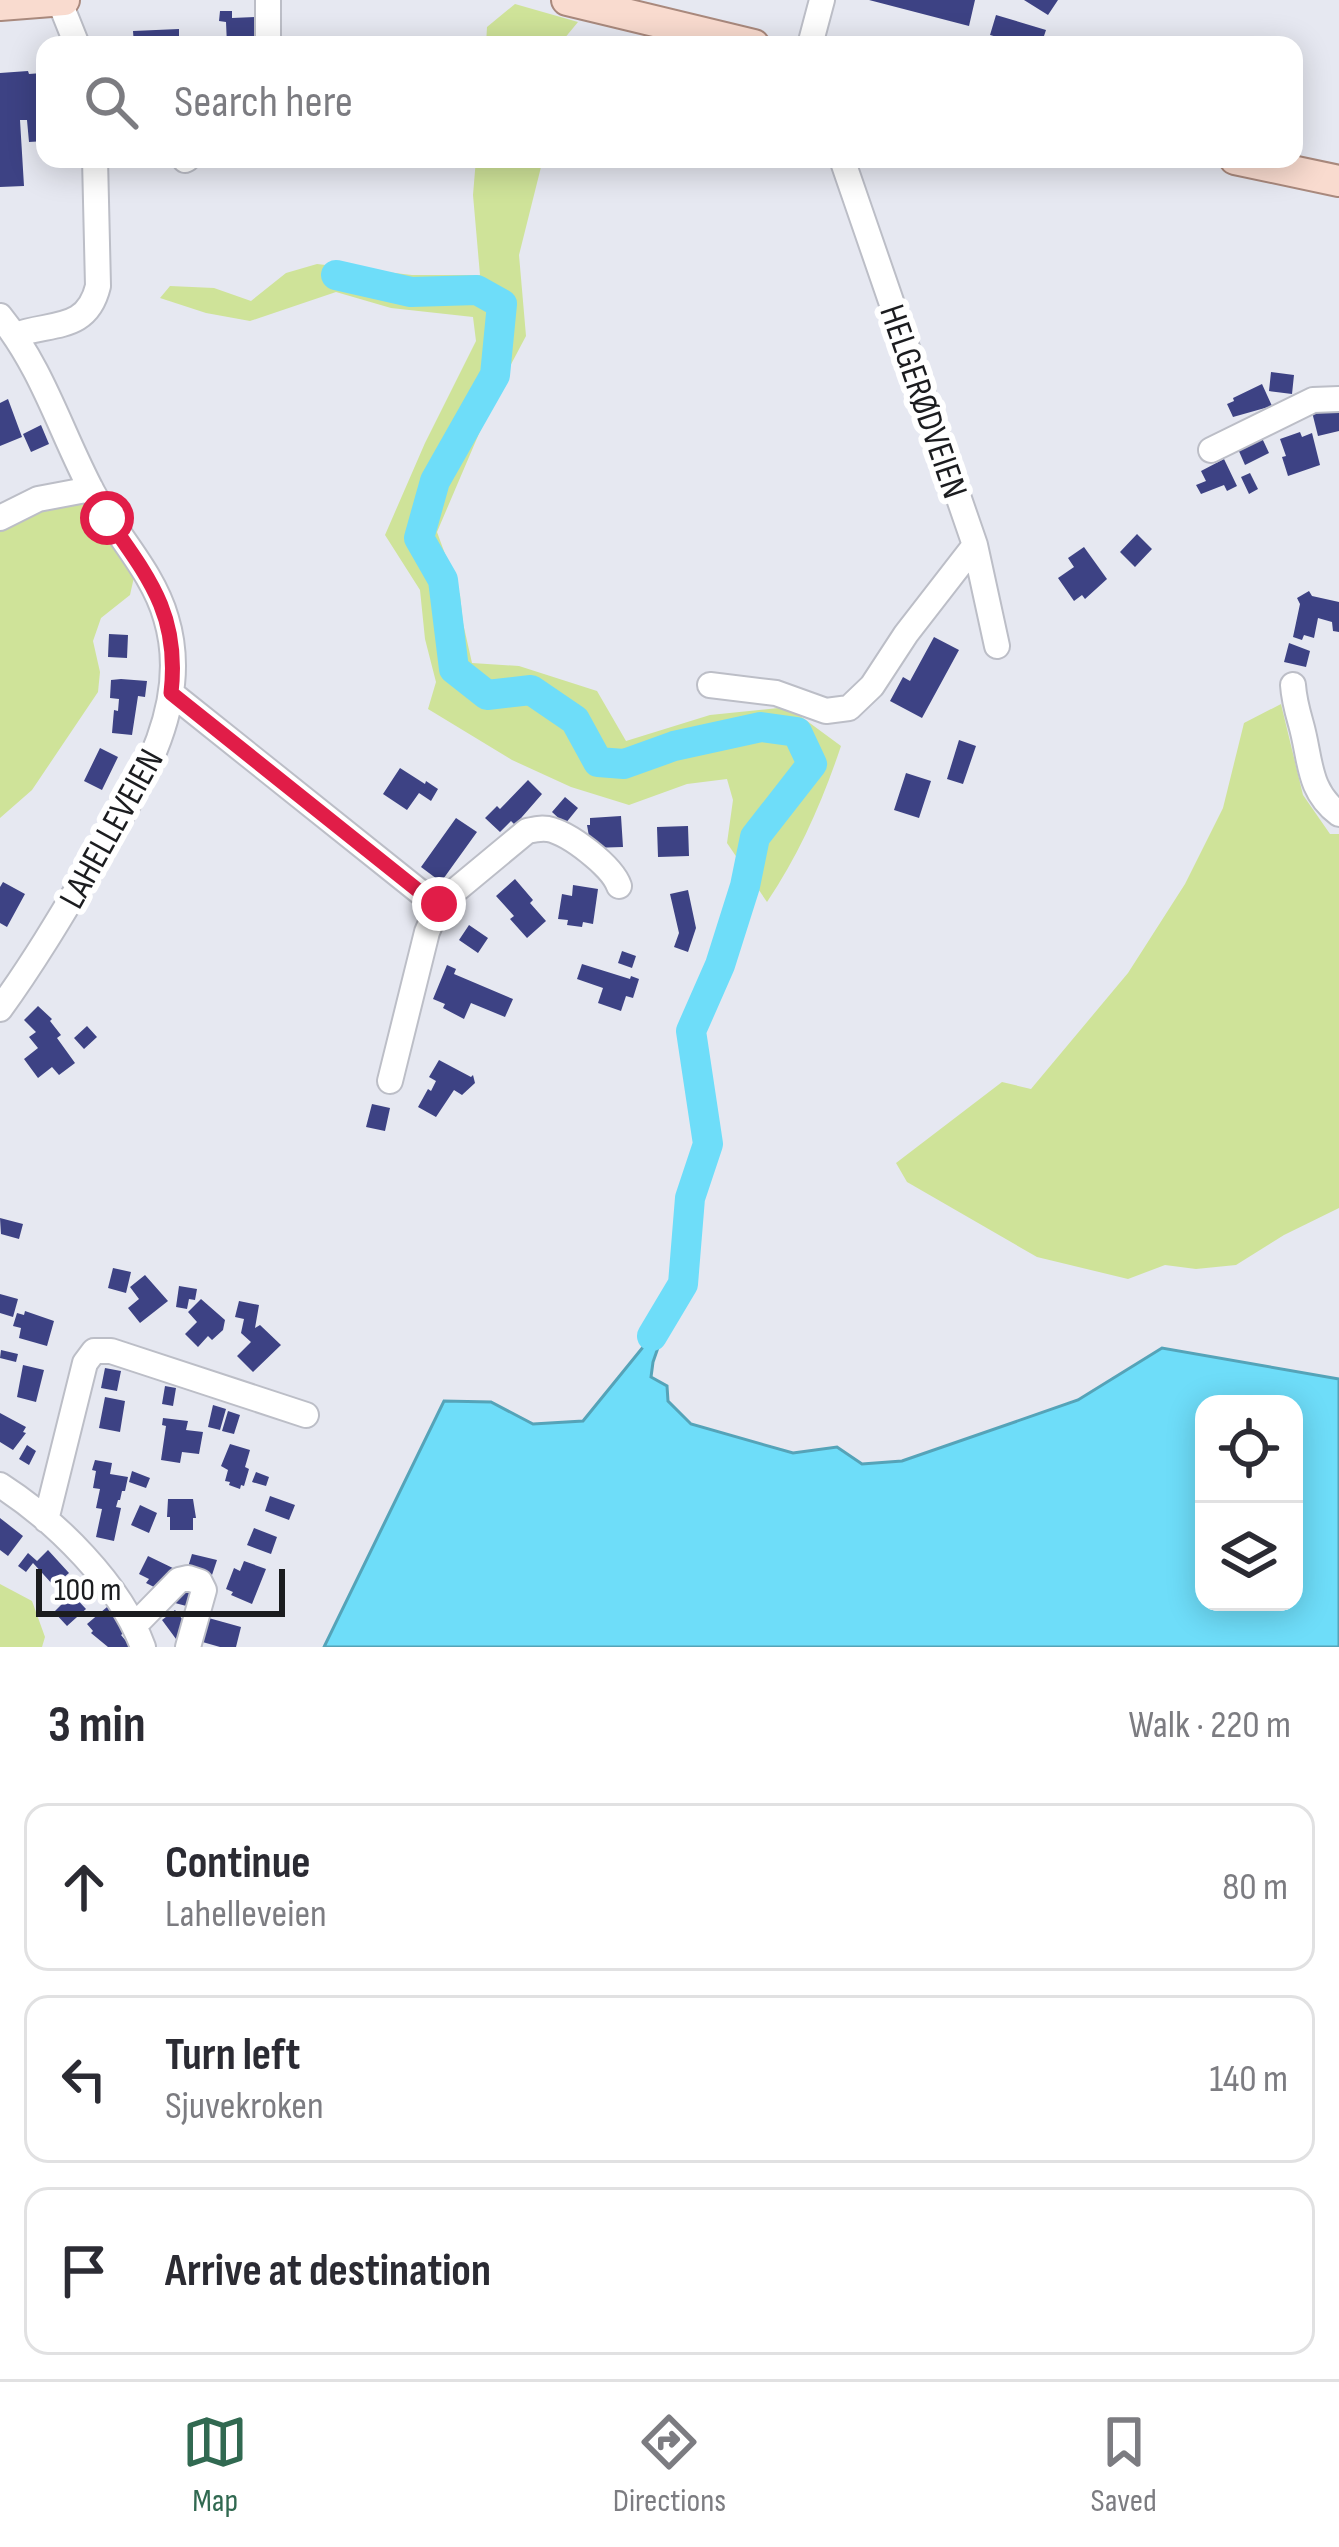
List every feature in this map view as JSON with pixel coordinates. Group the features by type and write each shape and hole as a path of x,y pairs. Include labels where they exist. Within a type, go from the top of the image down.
{"main road":[{"path":"14,2 62,0"},
{"path":"567,0 717,36"},
{"path":"1278,168 1339,181"}],"street":[{"path":"62,0 73,36"},
{"path":"268,0 268,36"},
{"path":"812,36 822,0"},
{"path":"8,326 70,323 85,315 95,298 94,168"},
{"name":"HELGERØDVEIEN","path":"845,168 975,545 997,646"},
{"name":"LAHELLEVEIEN","path":"0,1009 53,930 153,756 175,664 156,592 91,489 40,376 8,326"},
{"path":"1210,450 1313,400 1339,399"},
{"path":"0,518 38,500 91,489"},
{"path":"710,685 776,693 826,711 849,708 872,686 975,545"},
{"path":"1293,685 1311,778 1321,797 1339,814"},
{"path":"171,693 439,904"},
{"path":"389,1081 427,932 439,904 527,831 544,828 564,835 598,860 614,873 619,886"},
{"path":"46,1520 85,1363 94,1352 110,1351 306,1415"},
{"path":"0,1485 46,1520 96,1570 120,1600 139,1636 179,1580 200,1582 204,1590 188,1647"}],"green space":[{"path":"515,4 578,22 566,36 486,36 487,27"},
{"path":"475,168 541,168 519,255 526,336 437,532 460,595 472,663 519,666 597,691 626,741 710,715 788,707 841,746 809,827 767,902 727,843 733,800 727,779 687,784 629,805 571,787 512,760 428,709 436,682 420,590 385,535 476,341 473,317 391,308 336,292 250,321 160,298 170,286 214,288 251,301 286,273 317,264 412,275 480,275"},
{"path":"85,496 134,577 130,595 101,618 93,641 100,672 98,692 32,790 0,818 0,529 34,508"},
{"path":"1281,704 1303,795 1330,834 1339,834 1339,1208 1236,1265 1196,1269 1165,1265 1128,1279 1037,1257 907,1182 896,1163 1002,1082 1031,1089 1128,973 1185,884 1223,808 1244,723"},
{"path":"0,1584 32,1601 45,1637 42,1647 0,1647"}],"water":[{"path":"652,1336 661,1339 651,1377 667,1386 668,1401 691,1424 793,1453 837,1447 862,1464 902,1461 1078,1400 1162,1348 1339,1379 1339,1647 324,1647 444,1401 491,1402 533,1424 583,1421"}],"building":[{"path":"869,0 975,0 969,26"},
{"path":"1024,0 1058,0 1048,15"},
{"path":"220,11 232,11 232,18 255,17 256,36 227,36 226,22 219,21"},
{"path":"996,15 1046,30 1044,36 990,35"},
{"path":"179,29 179,36 133,36 133,31"},
{"path":"0,73 36,73 36,142 29,142 27,120 20,120 24,186 0,187"},
{"path":"1271,372 1294,375 1292,394 1269,391"},
{"path":"1262,384 1272,406 1233,417 1227,404"},
{"path":"8,399 22,437 0,446 0,403"},
{"path":"1330,408 1331,413 1339,411 1339,431 1318,436 1312,412"},
{"path":"41,425 49,444 31,452 23,434"},
{"path":"1300,432 1302,437 1312,433 1320,465 1288,476 1280,439"},
{"path":"1262,438 1269,453 1245,465 1238,449"},
{"path":"1224,459 1237,486 1227,491 1224,485 1201,494 1196,485 1206,481 1201,471"},
{"path":"1250,473 1258,489 1249,494 1241,477"},
{"path":"1137,534 1152,549 1135,567 1120,552"},
{"path":"1084,547 1107,579 1085,599 1082,595 1074,601 1058,578 1074,567 1068,558"},
{"path":"1309,591 1312,596 1339,602 1339,632 1333,631 1332,622 1318,618 1314,638 1293,637 1297,598"},
{"path":"109,634 128,635 127,658 108,657"},
{"path":"934,637 959,650 922,718 890,701 903,677 910,681"},
{"path":"1289,643 1310,651 1306,667 1284,662"},
{"path":"111,680 147,681 145,697 138,696 132,735 112,733 119,699 110,698"},
{"path":"959,740 976,746 963,784 947,779"},
{"path":"100,748 118,757 102,790 84,781"},
{"path":"400,768 438,789 431,801 419,793 407,810 383,794"},
{"path":"906,773 931,781 919,818 894,810"},
{"path":"528,780 542,794 515,825 511,821 500,832 485,818"},
{"path":"565,797 578,808 565,824 552,812"},
{"path":"621,816 623,847 591,848 590,818"},
{"path":"456,818 477,832 441,882 421,867"},
{"path":"688,826 689,856 658,857 657,827"},
{"path":"515,879 546,921 527,938 496,896"},
{"path":"3,882 25,894 7,927 0,923"},
{"path":"573,885 598,889 593,924 567,925 568,920 558,919 562,894 572,896"},
{"path":"688,890 696,928 688,952 674,947 679,933 670,894"},
{"path":"469,925 488,938 478,953 459,940"},
{"path":"622,951 636,956 632,968 618,963"},
{"path":"582,964 639,979 633,998 626,996 621,1011 598,1003 603,988 577,979"},
{"path":"447,965 456,969 454,974 513,999 505,1017 471,1003 464,1019 443,1008 445,1004 433,999"},
{"path":"38,1006 52,1019 61,1035 57,1038 75,1063 59,1075 52,1067 38,1078 24,1059 38,1048 29,1037 36,1032 24,1020"},
{"path":"87,1026 97,1037 84,1049 74,1038"},
{"path":"439,1060 473,1075 475,1083 462,1095 454,1090 436,1117 418,1107 436,1081 429,1077"},
{"path":"372,1104 390,1108 385,1131 366,1127"},
{"path":"0,1218 23,1224 19,1239 1,1234"},
{"path":"113,1268 131,1272 126,1293 108,1288"},
{"path":"145,1275 168,1301 140,1323 128,1308 139,1299 130,1287"},
{"path":"179,1286 197,1289 187,1309 176,1307"},
{"path":"0,1294 18,1299 13,1317 0,1313"},
{"path":"201,1299 225,1320 223,1330 198,1347 185,1334 197,1322 188,1312"},
{"path":"239,1301 259,1305 255,1328 260,1325 281,1345 253,1372 237,1356 251,1342 241,1333 244,1319 235,1317"},
{"path":"25,1311 54,1321 47,1346 19,1338 21,1328 13,1326 17,1313 24,1315"},
{"path":"1,1350 18,1354 16,1362 0,1358"},
{"path":"23,1365 44,1370 36,1402 17,1397"},
{"path":"105,1368 121,1371 117,1391 101,1388"},
{"path":"165,1386 176,1388 173,1406 162,1404"},
{"path":"105,1397 125,1401 120,1432 99,1428"},
{"path":"213,1405 226,1409 220,1430 208,1427"},
{"path":"228,1411 240,1415 234,1434 222,1431"},
{"path":"0,1413 26,1427 13,1450 0,1442"},
{"path":"163,1418 188,1421 186,1430 203,1432 199,1454 182,1452 180,1463 161,1460"},
{"path":"230,1444 250,1450 245,1467 249,1469 240,1489 225,1481 228,1470 221,1466"},
{"path":"27,1445 36,1451 29,1465 19,1459"},
{"path":"95,1460 112,1463 110,1474 128,1477 116,1507 121,1508 114,1541 96,1537 102,1509 96,1508 100,1489 93,1488"},
{"path":"132,1471 150,1478 146,1488 129,1482"},
{"path":"256,1472 269,1477 266,1486 252,1482"},
{"path":"270,1496 295,1505 289,1520 265,1511"},
{"path":"168,1499 193,1499 193,1530 170,1530"},
{"path":"140,1505 157,1513 149,1533 131,1525"},
{"path":"0,1518 23,1536 8,1556 0,1550"},
{"path":"254,1528 277,1537 271,1554 247,1545"},
{"path":"48,1550 69,1573 54,1586 33,1563 26,1572 18,1566 28,1553 37,1561"},
{"path":"192,1554 217,1560 212,1575 188,1567"},
{"path":"148,1556 179,1571 158,1589 139,1574"},
{"path":"244,1561 266,1569 252,1604 226,1589 234,1568 240,1571"},
{"path":"180,1583 200,1589 194,1608 175,1603"},
{"path":"72,1594 86,1609 67,1626 54,1612"},
{"path":"107,1607 127,1630 121,1635 131,1647 108,1647 91,1633 87,1624"},
{"path":"175,1610 190,1629 176,1639 162,1620"},
{"path":"205,1617 241,1627 236,1647 199,1641"}],"waterway":[{"path":"336,275 411,292 477,290 502,304 495,375 435,481 419,538 443,580 454,669 487,695 531,690 575,720 598,762 624,764 674,746 761,727 797,732 812,764 755,837 720,965 691,1031 708,1144 690,1198 683,1284 652,1336"}],"route":[{"path":"107,518 146,574 166,616 175,664 171,693 439,904"}]}
